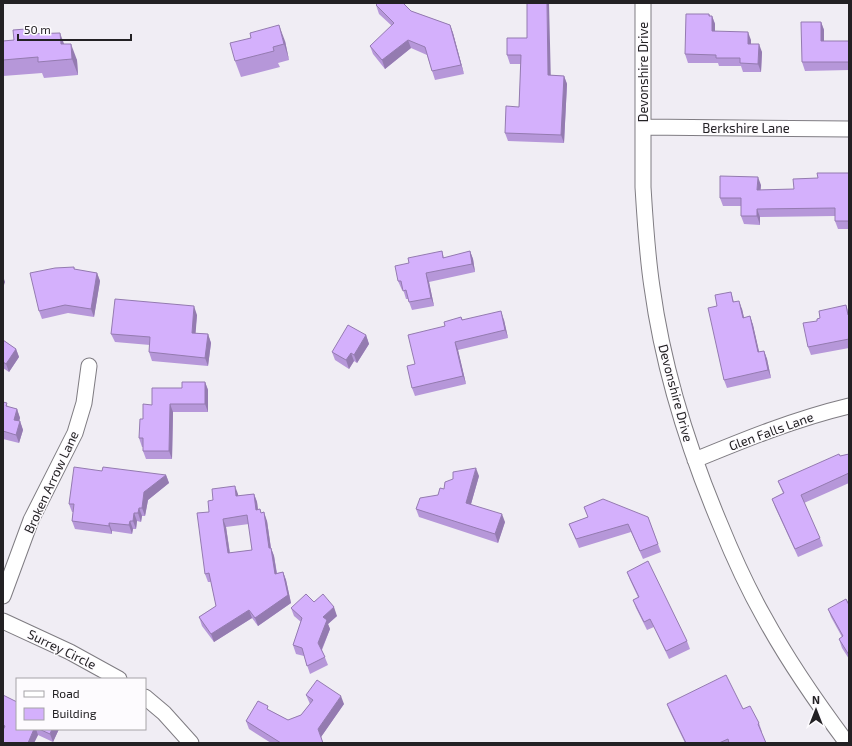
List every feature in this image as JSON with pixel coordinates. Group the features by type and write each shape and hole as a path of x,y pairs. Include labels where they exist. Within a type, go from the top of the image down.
{"street":[{"name":"Devonshire Drive","path":"643,3 643,187 652,286 679,412 704,488 737,566 764,617 797,673 847,743"},
{"name":"Berkshire Lane","path":"643,127 849,129"},
{"name":"Broken Arrow Lane","path":"3,596 31,520 75,433 84,403 89,366"},
{"name":"Glen Falls Lane","path":"695,460 762,432 816,414 849,406"},
{"name":"Surrey Circle","path":"3,621 70,652 117,678"},
{"path":"146,698 164,713 191,743"}],"building":[{"path":"378,3 403,3 411,11 450,25 461,65 432,71 425,47 408,40 382,60 370,46 394,23 376,5"},
{"path":"527,3 547,3 548,75 564,76 561,135 505,133 506,106 519,107 521,55 507,55 507,38 527,38"},
{"path":"686,14 709,14 709,16 712,16 712,31 748,32 748,44 759,44 758,64 740,63 740,58 716,58 716,55 685,54"},
{"path":"801,22 821,22 821,41 849,41 849,62 802,62"},
{"path":"279,25 284,44 273,47 274,51 235,61 230,43 251,38 250,33"},
{"path":"26,29 27,34 60,33 61,44 71,44 72,59 38,62 38,57 3,60 3,41 14,40 13,30"},
{"path":"817,173 849,173 849,221 835,221 835,208 757,209 757,216 741,216 741,198 720,198 720,176 758,177 757,190 794,189 793,179 818,178"},
{"path":"442,251 443,258 470,251 472,264 426,273 431,298 409,302 406,290 403,291 401,281 398,281 395,266 409,263 408,258"},
{"path":"74,267 74,269 97,273 91,309 65,305 39,311 30,273 55,268"},
{"path":"731,292 733,302 739,301 743,318 750,316 758,352 764,351 768,370 724,380 708,308 717,306 715,295"},
{"path":"115,299 194,306 192,333 208,334 205,358 149,352 150,337 111,334"},
{"path":"846,305 849,315 849,339 808,347 803,323 817,321 817,319 820,318 819,311"},
{"path":"501,311 505,330 455,342 463,376 412,388 407,366 415,364 408,335 445,326 444,322 461,317 462,320"},
{"path":"348,325 366,335 354,355 351,353 346,360 332,352"},
{"path":"3,340 16,349 6,364 3,362"},
{"path":"182,382 205,382 205,404 170,404 169,451 143,451 143,438 139,438 140,419 143,419 143,404 152,405 152,388 182,388"},
{"path":"3,402 7,403 6,406 17,409 14,420 20,421 16,435 3,431"},
{"path":"839,454 840,456 849,454 849,473 801,495 820,538 795,549 772,499 784,493 778,481"},
{"path":"74,467 102,471 103,467 166,475 144,492 142,508 139,508 138,513 134,513 133,521 130,521 129,525 109,523 109,526 72,521 74,504 69,504"},
{"path":"476,468 466,503 502,514 495,534 416,509 420,498 438,495 440,488 444,489 445,482 453,479 453,472"},
{"path":"235,486 236,496 254,494 256,510 260,509 261,513 264,512 269,548 271,548 275,574 283,572 288,595 255,618 249,610 211,634 199,617 216,606 209,573 205,574 197,513 209,512 208,501 213,500 212,489","holes":["247,515 252,550 228,553 223,519"]},
{"path":"603,499 648,517 658,544 640,551 628,524 576,539 569,524 588,517 584,507"},
{"path":"648,561 687,641 666,651 650,619 644,622 633,600 639,597 627,572"},
{"path":"306,594 314,602 323,594 334,607 323,617 327,620 318,643 325,657 307,666 302,648 293,645 302,618 291,608"},
{"path":"846,599 849,605 849,655 839,639 843,636 828,609"},
{"path":"726,675 743,709 750,706 759,723 758,724 766,743 729,743 728,739 719,743 686,743 667,704"},
{"path":"317,680 341,696 318,729 323,743 281,743 246,721 258,701 268,706 267,709 288,720 301,715 313,700 306,695"},
{"path":"3,695 16,702 16,730 34,730 28,743 3,743 3,730 5,726 3,725"},
{"path":"41,730 52,730 50,734"}]}
